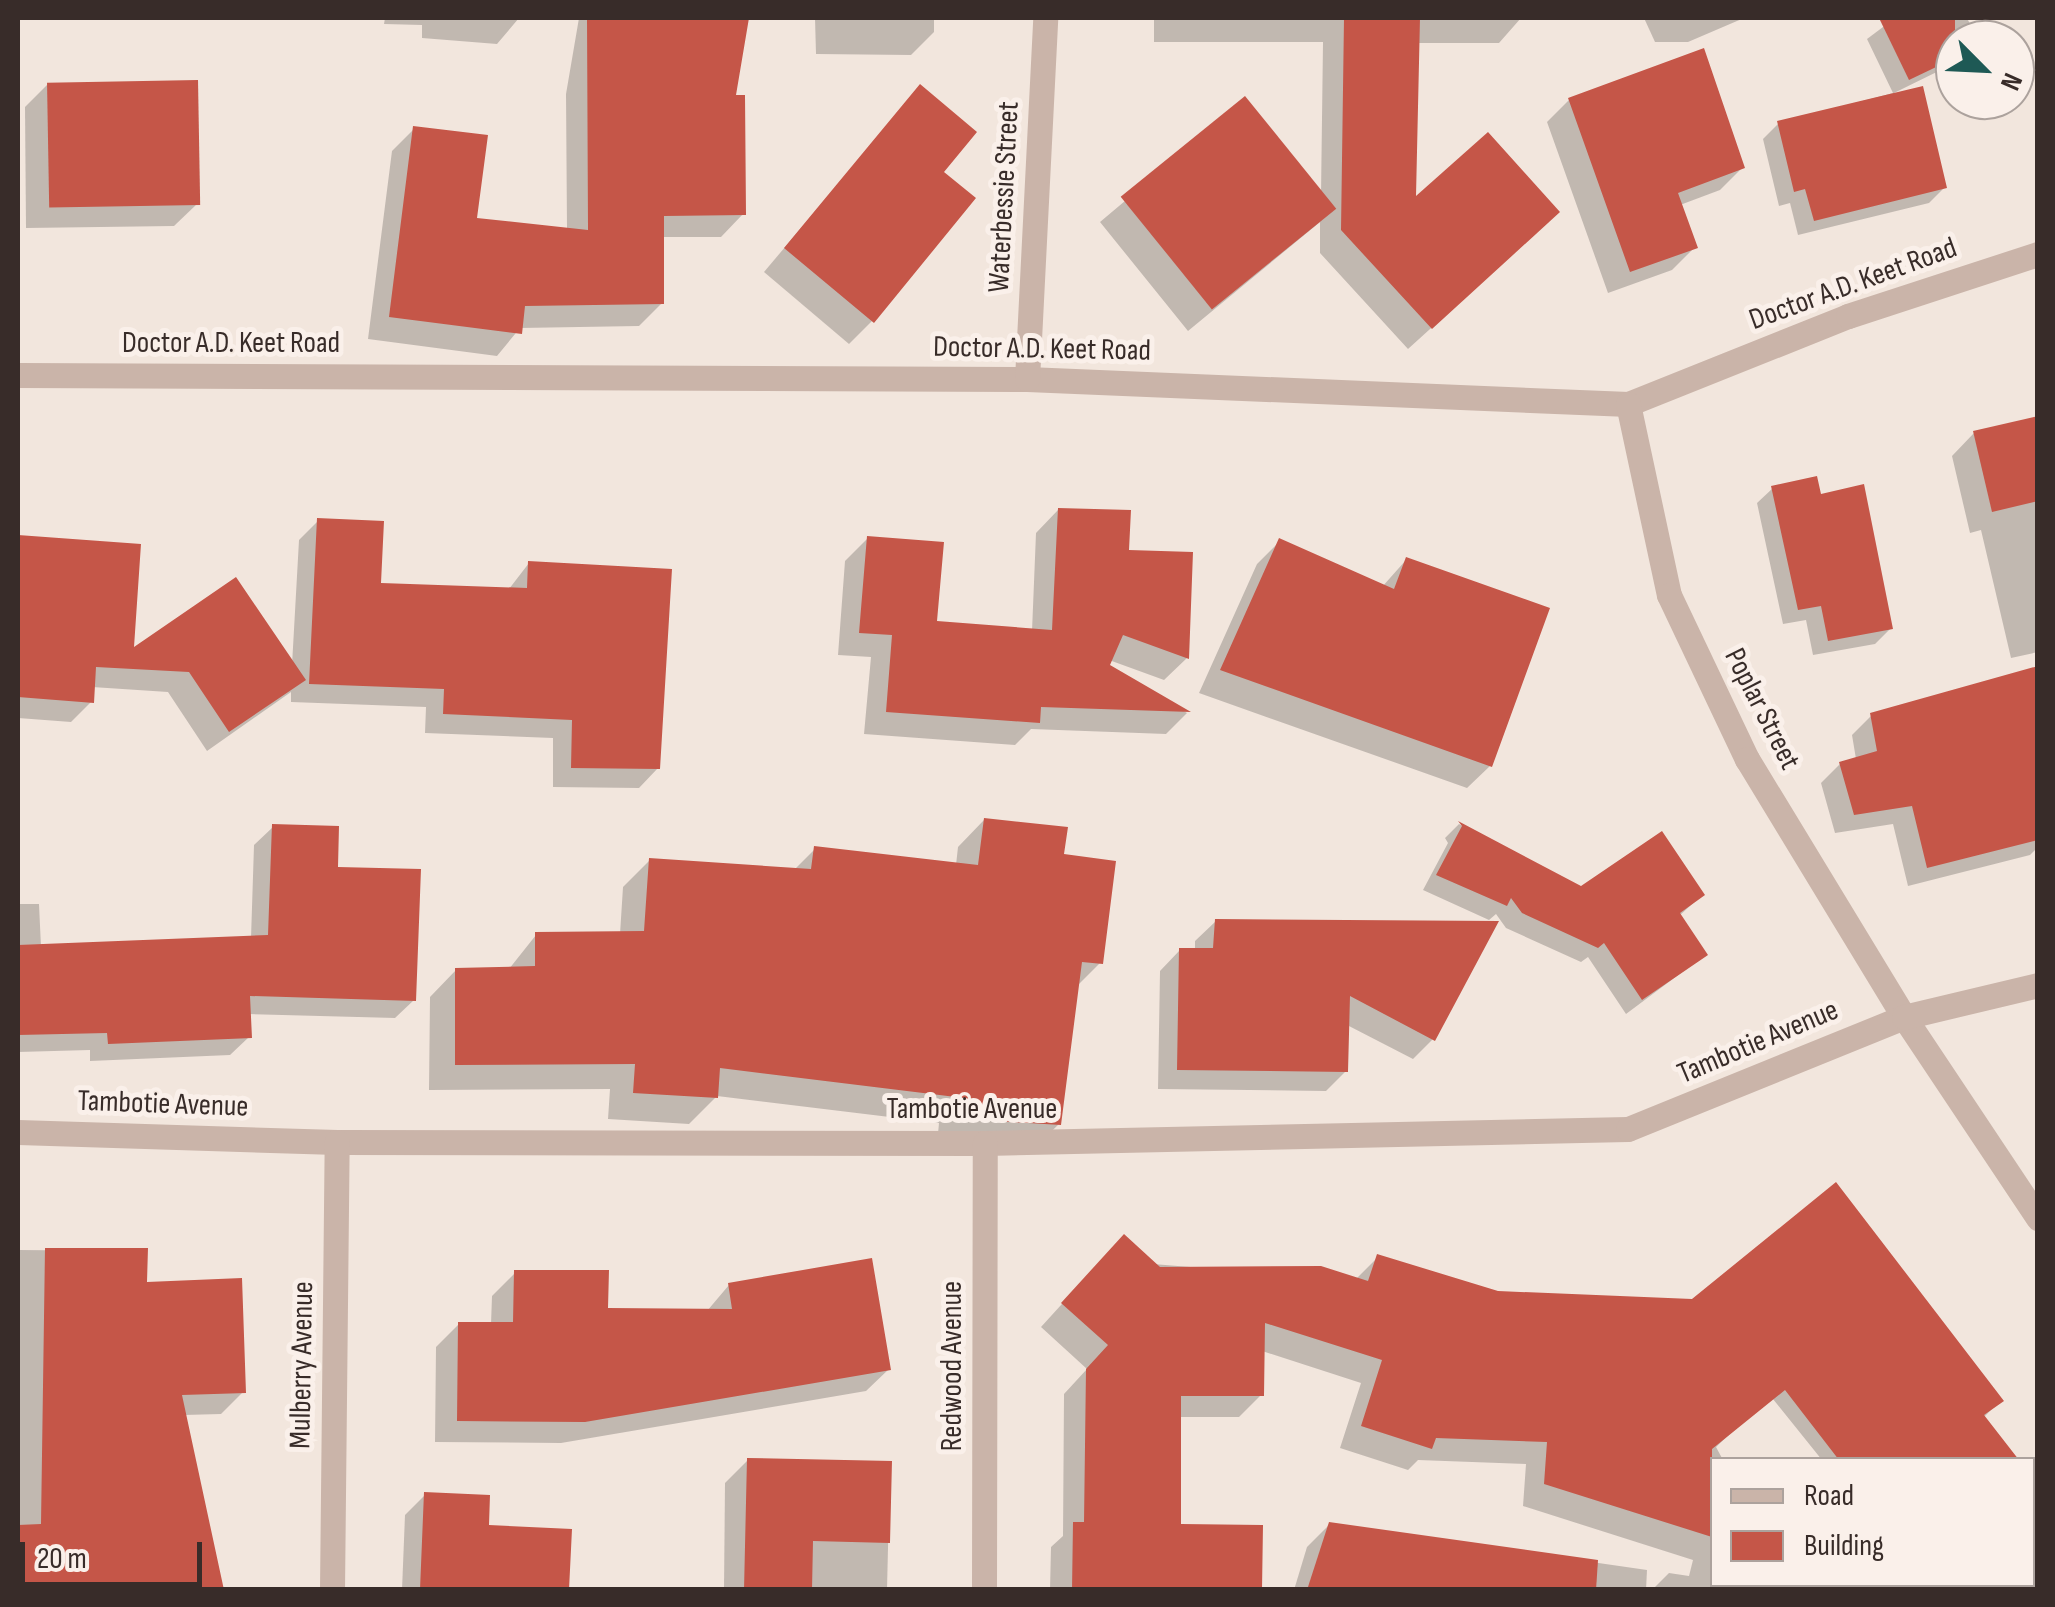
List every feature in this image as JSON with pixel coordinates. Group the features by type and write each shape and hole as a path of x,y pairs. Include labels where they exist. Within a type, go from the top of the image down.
{"street":[{"name":"Waterbessie Street","path":"1028,379 1046,18"},
{"name":"Doctor A.D. Keet Road","path":"18,375 1028,379 1628,404 1848,316 2038,254"},
{"name":"Poplar Street","path":"1628,404 1669,595 1747,759 1904,1017 2038,1218"},
{"path":"1904,1017 2038,985"},
{"name":"Tambotie Avenue","path":"18,1132 337,1142 986,1143 1628,1129 1904,1017"},
{"name":"Mulberry Avenue","path":"332,1590 337,1142"},
{"name":"Redwood Avenue","path":"984,1590 986,1143"}],"building":[{"path":"587,18 749,18 736,95 745,95 746,215 664,216 664,304 525,306 522,334 389,317 413,126 488,135 477,218 588,230"},
{"path":"1344,18 1420,18 1416,196 1488,132 1560,212 1432,329 1341,230"},
{"path":"1879,18 1955,18 1935,20 1935,68 1909,80"},
{"path":"1704,48 1745,168 1678,193 1698,248 1630,272 1568,98"},
{"path":"198,80 200,205 49,208 47,83"},
{"path":"920,84 977,132 944,172 976,198 874,323 784,248"},
{"path":"1923,86 1947,188 1814,221 1805,189 1794,192 1777,121"},
{"path":"1245,96 1336,209 1212,309 1121,197"},
{"path":"2038,416 2038,501 1992,512 1973,431"},
{"path":"1817,476 1821,494 1864,484 1893,629 1828,641 1821,606 1798,610 1771,486"},
{"path":"1058,508 1131,510 1129,550 1193,552 1189,659 1123,635 1110,665 1191,712 1041,707 1040,723 886,712 892,635 859,633 867,536 944,542 937,621 1052,630"},
{"path":"317,518 384,521 381,583 527,588 528,561 672,569 660,769 571,768 572,720 443,714 444,689 309,684"},
{"path":"18,535 141,544 134,647 236,577 306,680 229,732 189,672 96,667 94,703 18,697"},
{"path":"1279,538 1394,589 1406,557 1550,608 1492,767 1220,670"},
{"path":"2038,666 2038,840 1927,868 1912,806 1854,815 1839,762 1877,751 1870,713"},
{"path":"984,818 1068,827 1064,854 1116,861 1103,964 1082,962 1061,1125 962,1119 964,1098 720,1068 718,1098 633,1093 635,1064 455,1065 455,968 535,966 535,932 644,931 649,858 811,869 814,846 978,865"},
{"path":"1458,821 1581,886 1662,831 1705,895 1680,913 1708,955 1642,1000 1604,943 1598,948 1522,913 1511,898 1507,906 1436,875 1462,826"},
{"path":"272,824 339,826 338,867 421,869 416,1001 250,996 252,1038 108,1044 107,1033 18,1035 18,945 268,935"},
{"path":"1215,919 1499,921 1435,1041 1350,996 1348,1072 1177,1070 1179,948 1213,948"},
{"path":"1836,1182 2004,1401 1984,1415 2017,1457 1837,1457 1785,1390 1712,1449 1710,1536 1544,1484 1547,1442 1436,1438 1432,1449 1361,1426 1382,1360 1265,1323 1264,1396 1181,1396 1181,1524 1263,1525 1262,1590 1072,1590 1073,1522 1084,1522 1086,1369 1108,1345 1061,1303 1124,1234 1160,1267 1321,1266 1368,1281 1377,1254 1498,1291 1692,1299"},
{"path":"45,1248 148,1248 147,1282 242,1278 246,1393 182,1395 224,1590 18,1590 18,1525 41,1524"},
{"path":"872,1258 891,1370 585,1422 457,1421 458,1322 513,1322 514,1270 609,1270 608,1308 732,1309 728,1283"},
{"path":"747,1458 892,1461 890,1543 813,1541 812,1590 744,1590"},
{"path":"424,1492 490,1495 489,1525 572,1529 569,1590 420,1590"},
{"path":"1329,1522 1598,1560 1596,1590 1307,1590"}]}
